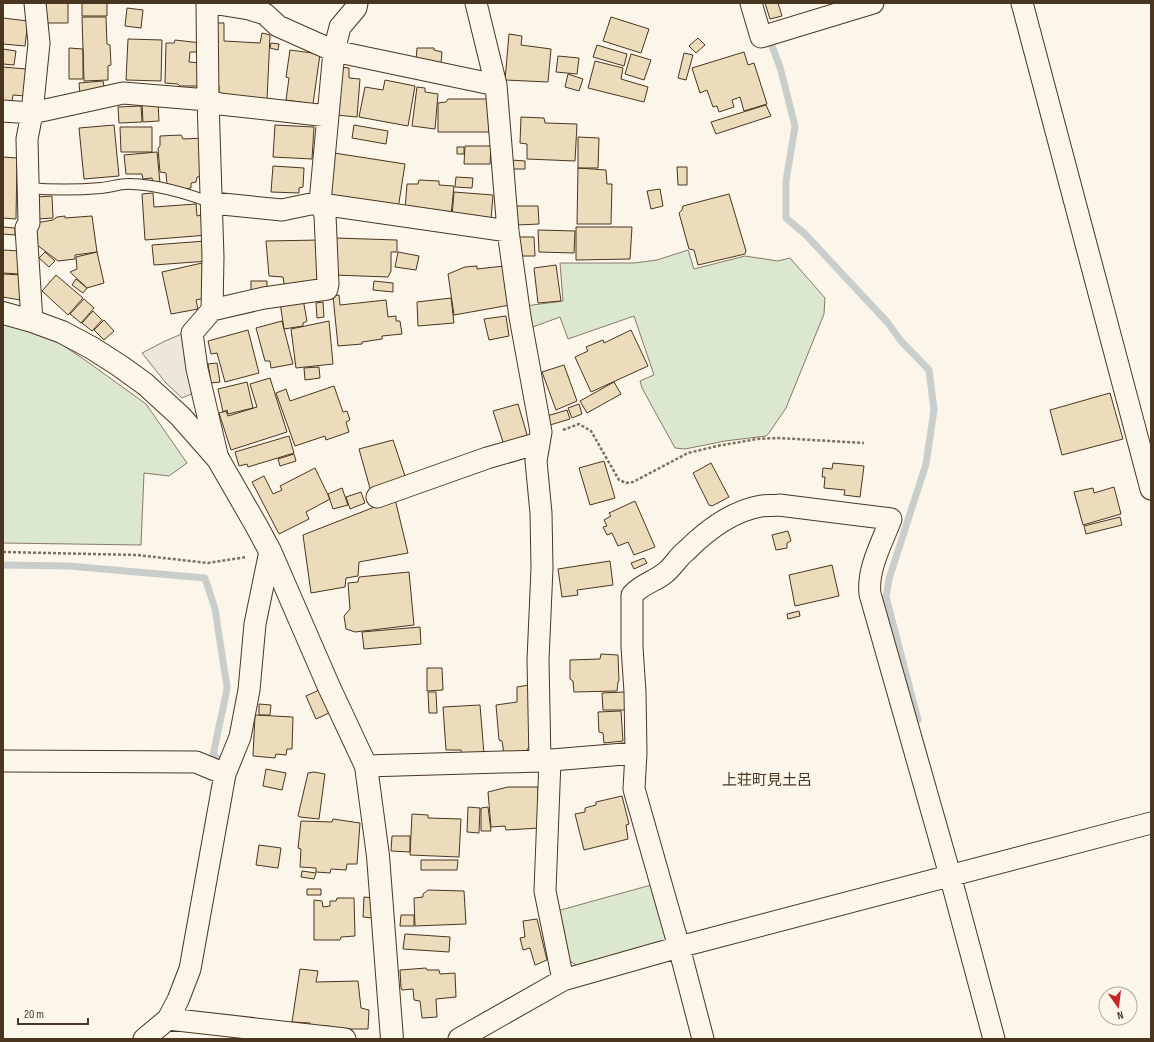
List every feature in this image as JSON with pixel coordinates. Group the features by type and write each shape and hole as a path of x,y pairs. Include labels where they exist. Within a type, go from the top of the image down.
{"street":[{"path":"32,321 26,228 29,223 27,139 32,113 39,43 35,3"},
{"path":"207,3 208,100 214,257 212,310"},
{"path":"212,3 265,9 278,26 334,51 496,85"},
{"path":"218,460 197,369 192,333 212,310 264,298 327,289 325,215 320,202 334,51 340,27 356,8 357,3"},
{"path":"476,3 496,85 508,231 520,317 541,432 536,461 541,513 542,568 538,660 545,760 545,891 563,980"},
{"path":"751,3 761,37 873,3"},
{"path":"1022,3 1151,489"},
{"path":"3,111 32,113 123,94 208,100 220,104 328,116"},
{"path":"212,203 282,210 320,202 328,205 508,231"},
{"path":"3,313 32,321 62,332 92,348 145,384 180,416 218,460 256,524 270,551 329,687 366,766 378,856 392,1039"},
{"path":"377,497 472,463 539,443"},
{"path":"703,1039 679,947 634,789 636,753 631,604 632,595 640,587 665,573 686,551 716,525 744,510 761,506 779,505 891,519 871,572 869,584 870,594 950,875 994,1039"},
{"path":"144,1039 168,1019 178,1000 190,969 225,774 240,737 248,690 255,624 270,551"},
{"path":"366,766 545,760 636,753"},
{"path":"3,761 196,762 225,774"},
{"path":"459,1039 563,980 679,947 1151,823"},
{"path":"168,1019 243,1033 345,1039"}],"lane":[{"path":"28,188 50,190 82,189 108,187 130,183 171,189 212,203"}],"path":[{"path":"539,443 568,427 579,424 591,431 620,480 626,483 633,482 688,453 758,439 778,438 864,443"},
{"path":"3,552 137,555 208,563 241,558 270,551"}],"green space":[{"path":"688,250 694,269 745,256 778,261 790,258 825,298 824,314 786,408 766,436 725,441 685,449 675,448 642,388 640,381 654,375 634,316 568,339 560,317 530,328 525,306 563,301 560,263 634,263 657,260"},
{"path":"3,324 32,331 61,344 146,404 187,463 169,476 144,473 141,545 3,543"},
{"path":"651,885 665,933 666,939 663,944 578,966 568,960 557,911"}],"shaded area":[{"path":"184,333 196,392 182,398 166,383 142,353"}],"building":[{"path":"46,3 68,3 68,23 46,23"},
{"path":"82,3 107,3 107,16 82,16"},
{"path":"765,3 778,3 782,16 770,19"},
{"path":"127,8 143,10 141,28 125,26"},
{"path":"82,17 106,17 107,44 110,45 111,65 108,66 108,80 84,81"},
{"path":"611,17 649,29 641,53 603,41"},
{"path":"3,18 28,21 25,46 3,44"},
{"path":"212,23 224,23 224,41 260,43 262,33 270,35 267,100 219,94 219,86 215,85"},
{"path":"509,34 522,36 521,45 551,49 548,82 505,80"},
{"path":"698,38 705,45 696,53 689,46"},
{"path":"128,39 162,40 161,81 126,80"},
{"path":"175,40 201,43 201,52 190,52 189,62 202,63 201,86 180,86 178,84 165,83 166,43 174,43"},
{"path":"271,43 279,44 278,50 270,48"},
{"path":"597,45 627,54 624,66 593,57"},
{"path":"69,48 83,49 83,79 69,79"},
{"path":"417,48 434,48 434,50 442,52 441,63 416,60"},
{"path":"3,49 16,51 14,65 3,64"},
{"path":"290,50 320,54 313,104 286,100 289,78 286,77"},
{"path":"744,52 748,65 754,63 767,104 744,111 740,97 732,100 734,107 719,112 717,106 713,107 707,90 700,93 692,68"},
{"path":"684,53 693,55 686,80 678,78"},
{"path":"631,54 651,60 644,80 625,74"},
{"path":"558,56 579,58 577,74 556,72"},
{"path":"595,61 623,68 621,79 648,87 644,102 588,88"},
{"path":"3,67 26,69 25,96 13,95 12,102 3,101"},
{"path":"340,67 349,68 349,78 360,79 357,117 336,115"},
{"path":"568,74 583,79 579,91 565,87"},
{"path":"385,80 415,86 408,126 359,117 365,87 383,90"},
{"path":"103,81 105,92 80,95 79,83"},
{"path":"417,87 425,88 425,92 438,94 435,129 412,126"},
{"path":"448,99 489,99 489,132 438,132 438,103 446,102"},
{"path":"158,102 159,121 143,122 142,103"},
{"path":"766,105 771,116 716,134 711,122"},
{"path":"141,106 142,122 119,123 118,107"},
{"path":"521,117 544,118 545,123 577,124 575,161 527,159 527,144 520,143"},
{"path":"114,125 119,176 84,179 79,128"},
{"path":"275,125 314,127 312,159 273,157"},
{"path":"354,125 388,131 386,144 352,138"},
{"path":"120,127 152,127 152,152 121,152"},
{"path":"181,135 183,139 205,138 206,176 197,177 196,182 191,183 191,188 182,189 167,185 166,173 160,172 158,148 160,146 160,136"},
{"path":"578,137 599,138 598,168 578,168"},
{"path":"465,146 491,146 490,164 464,164"},
{"path":"457,147 464,147 464,154 457,154"},
{"path":"157,152 160,183 153,184 152,178 143,179 142,174 126,174 124,155"},
{"path":"334,153 405,164 398,209 331,198"},
{"path":"3,157 17,158 16,219 3,218"},
{"path":"511,160 525,161 525,169 510,169"},
{"path":"273,166 304,168 303,187 299,188 299,193 271,192"},
{"path":"677,167 687,167 687,185 678,185"},
{"path":"578,168 606,170 607,184 612,184 611,224 577,224"},
{"path":"456,177 473,178 472,188 455,187"},
{"path":"419,180 439,181 439,185 454,186 451,215 405,210 407,184 418,184"},
{"path":"660,189 663,206 651,209 647,191"},
{"path":"454,192 493,195 491,220 452,217"},
{"path":"153,193 154,207 196,204 197,216 206,212 208,235 145,240 142,194"},
{"path":"729,194 746,251 745,254 698,265 694,250 689,249 679,213 683,206"},
{"path":"52,196 53,218 37,219 35,197"},
{"path":"516,206 538,206 539,224 517,225"},
{"path":"65,216 65,218 92,216 97,252 75,255 75,259 58,261 37,245 35,223"},
{"path":"3,227 15,228 15,235 3,234"},
{"path":"576,227 632,227 630,259 576,260"},
{"path":"538,230 575,231 574,253 539,252"},
{"path":"516,237 534,237 535,256 517,256"},
{"path":"335,238 397,240 397,252 391,252 391,271 388,277 334,275"},
{"path":"320,240 319,284 285,289 283,277 269,276 266,241"},
{"path":"206,241 208,261 154,265 152,245"},
{"path":"3,250 20,251 19,274 3,273"},
{"path":"45,252 55,261 49,267 39,258"},
{"path":"97,252 104,283 87,288 70,272 77,269 76,257"},
{"path":"398,252 419,256 416,270 395,267"},
{"path":"202,263 208,289 204,298 196,300 198,309 171,314 162,272"},
{"path":"556,265 561,301 538,303 534,268"},
{"path":"477,266 477,269 504,266 510,305 454,315 448,274 465,267"},
{"path":"3,274 21,275 20,300 3,297"},
{"path":"56,275 83,298 68,315 42,291"},
{"path":"76,279 87,288 83,293 72,285"},
{"path":"251,281 267,281 267,292 251,292"},
{"path":"374,281 393,283 393,292 373,290"},
{"path":"339,295 340,305 386,300 388,317 396,316 396,321 400,321 402,334 382,336 382,339 362,342 362,344 338,346 333,296"},
{"path":"451,298 454,323 418,326 417,302"},
{"path":"84,299 94,308 81,323 70,314"},
{"path":"303,299 307,321 303,323 303,326 284,329 280,302"},
{"path":"323,302 324,317 317,318 316,303"},
{"path":"93,311 102,320 92,331 82,323"},
{"path":"506,316 509,336 489,340 484,319"},
{"path":"104,320 114,331 104,340 94,330"},
{"path":"282,321 293,364 271,368 270,361 265,361 256,328"},
{"path":"329,321 333,364 296,368 291,329"},
{"path":"248,330 259,373 225,382 217,353 211,354 208,341"},
{"path":"631,330 648,366 591,392 575,357 588,351 586,347 603,340 604,343"},
{"path":"217,363 220,382 211,383 208,364"},
{"path":"564,365 577,401 556,410 542,372"},
{"path":"319,367 320,378 305,380 304,368"},
{"path":"270,378 287,432 231,450 219,413 226,411 228,416 257,407 250,384"},
{"path":"247,382 253,408 228,414 227,410 223,412 218,389"},
{"path":"614,382 621,394 587,413 580,401"},
{"path":"334,386 343,412 347,411 350,420 346,422 349,432 326,440 325,436 295,446 276,393 286,389 290,401"},
{"path":"1110,393 1123,439 1062,455 1050,410"},
{"path":"518,404 528,438 504,445 493,411"},
{"path":"579,404 582,414 572,418 568,408"},
{"path":"567,410 570,419 550,425 547,416"},
{"path":"289,436 294,453 248,467 247,464 239,466 235,452"},
{"path":"393,440 405,476 371,492 359,449"},
{"path":"294,454 296,461 280,466 278,459"},
{"path":"604,461 615,498 590,505 579,468"},
{"path":"711,463 729,497 712,506 709,505 693,473"},
{"path":"833,463 864,466 860,497 844,495 845,490 824,488 825,477 822,477 823,468 832,469"},
{"path":"315,468 330,499 306,512 309,519 279,534 252,482 264,476 273,494 282,490 280,486"},
{"path":"1114,487 1121,514 1083,525 1074,492 1093,488 1094,493"},
{"path":"342,488 348,505 333,509 328,494"},
{"path":"361,492 365,503 350,509 346,497"},
{"path":"395,499 408,553 359,562 358,576 346,578 345,587 311,593 303,535"},
{"path":"635,501 655,547 634,555 628,542 618,546 612,533 607,535 603,527 607,526 604,520 611,516 609,513"},
{"path":"1120,517 1122,525 1086,534 1084,526"},
{"path":"788,531 791,541 787,543 787,548 776,550 772,535"},
{"path":"644,558 647,563 634,569 631,563"},
{"path":"610,561 613,585 577,590 578,595 562,597 558,569"},
{"path":"832,565 839,596 795,606 789,575"},
{"path":"409,572 414,625 355,632 346,629 344,616 350,609 348,583 358,582 359,577"},
{"path":"799,611 800,616 788,619 787,614"},
{"path":"420,627 421,644 364,649 362,632"},
{"path":"601,654 618,655 619,681 617,691 574,692 573,681 570,679 570,660 600,659"},
{"path":"427,668 442,668 443,690 427,691"},
{"path":"529,685 532,742 525,753 504,754 502,741 499,740 496,705 517,702 517,687"},
{"path":"319,690 329,713 316,719 306,696"},
{"path":"428,692 436,692 437,713 429,713"},
{"path":"625,692 625,710 603,710 602,693"},
{"path":"259,704 271,705 270,715 259,715"},
{"path":"480,705 484,754 462,756 461,750 446,750 443,707"},
{"path":"621,711 623,741 604,743 603,733 599,732 598,712"},
{"path":"255,715 293,717 292,749 287,749 286,755 276,754 275,758 253,756"},
{"path":"266,769 286,773 282,790 263,786"},
{"path":"314,772 325,774 319,819 298,816 308,773"},
{"path":"508,787 538,787 540,828 506,830 505,826 491,827 488,792"},
{"path":"622,796 629,824 626,825 628,839 584,850 575,814 585,812 585,808 596,805 596,802"},
{"path":"468,807 480,808 479,833 467,832"},
{"path":"488,807 491,831 481,831 481,808"},
{"path":"412,814 428,815 428,818 461,819 459,857 410,855"},
{"path":"333,819 360,823 357,864 347,864 346,870 331,869 330,873 316,872 316,868 300,867 301,849 298,848 301,821 332,822"},
{"path":"392,836 410,836 410,852 391,851"},
{"path":"259,845 281,848 278,868 256,865"},
{"path":"421,860 458,860 457,870 421,870"},
{"path":"302,871 316,873 314,879 301,877"},
{"path":"307,889 321,889 321,895 307,895"},
{"path":"428,890 464,891 466,924 415,926 414,898 423,897 423,894"},
{"path":"364,897 374,898 373,918 363,917"},
{"path":"337,898 354,898 355,936 341,937 340,940 314,940 314,900 322,901 323,907 330,906 330,901 336,901"},
{"path":"401,915 414,915 414,926 400,926"},
{"path":"537,919 547,960 535,965 530,948 523,950 520,938 525,937 523,921"},
{"path":"405,934 450,937 449,952 403,949"},
{"path":"426,968 427,970 439,970 440,974 455,973 456,997 436,999 437,1017 422,1018 420,1001 414,1000 413,989 402,990 401,988 400,970"},
{"path":"300,969 318,971 316,982 358,981 361,1008 369,1010 368,1029 330,1029 329,1026 310,1026 310,1023 292,1022"}],"waterway":[{"path":"772,46 780,67 795,126 786,181 786,218 805,234 888,323 901,341 929,370 934,410 926,464 889,579 886,597 918,720"},
{"path":"3,565 69,566 205,578 215,609 227,687 213,755 221,762"}],"district":[{"name":"上荘町見土呂","path":"767,780"}]}
